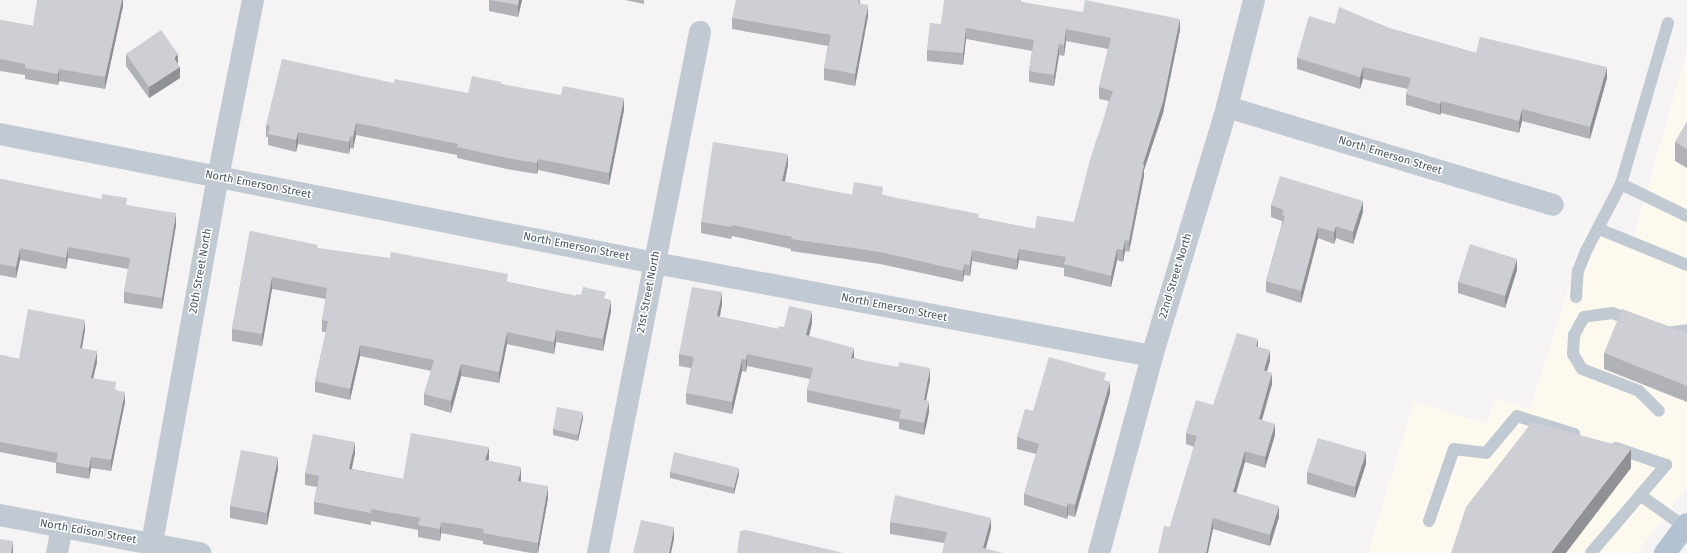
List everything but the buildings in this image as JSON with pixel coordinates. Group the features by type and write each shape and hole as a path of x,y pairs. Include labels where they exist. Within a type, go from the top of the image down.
{"main road":[{"path":"1665,553 1686,526"}],"street":[{"name":"20th Street North","path":"152,543 218,178 253,0"},
{"name":"22nd Street North","path":"1099,553 1152,356 1227,107 1254,0"},
{"name":"21st Street North","path":"598,553 700,32"},
{"name":"North Emerson Street","path":"1227,107 1553,206"},
{"name":"North Emerson Street","path":"0,134 654,263 1152,356"},
{"name":"North Edison Street","path":"0,515 200,553"},
{"path":"57,553 62,528"}],"lane":[{"path":"1576,297 1578,271 1622,184 1668,23"},
{"path":"1622,184 1687,216"},
{"path":"1599,229 1687,266"},
{"path":"1659,410 1639,391 1582,369 1574,354 1574,335 1584,317 1612,313 1665,333 1687,330"},
{"path":"1429,521 1454,449 1486,453 1517,416 1584,438"},
{"path":"1591,553 1666,465 1606,445"},
{"path":"1640,495 1686,526"}],"shaded area":[{"path":"1687,50 1687,488 1637,553 1368,553 1414,401 1486,424 1495,398 1530,409 1587,229 1631,245"}]}
